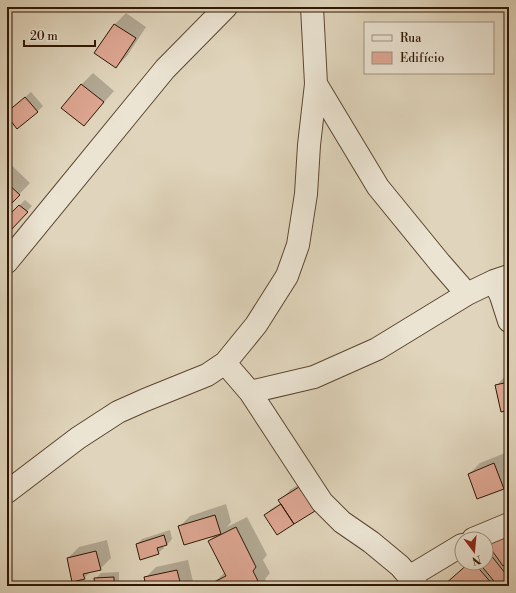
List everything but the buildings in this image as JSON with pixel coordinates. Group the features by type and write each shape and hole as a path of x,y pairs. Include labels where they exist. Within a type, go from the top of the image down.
{"street":[{"path":"7,492 78,438 118,412 207,375 225,363 256,325 286,276 298,245 306,194 309,145 316,84 312,7"},
{"path":"7,262 165,69 217,9"},
{"path":"316,84 378,187 467,294"},
{"path":"250,392 314,377 377,349 467,294 501,278 501,296 509,321"},
{"path":"225,363 250,392 322,502 342,522 371,542 400,566 413,581 454,551"},
{"path":"492,531 509,524"}]}
